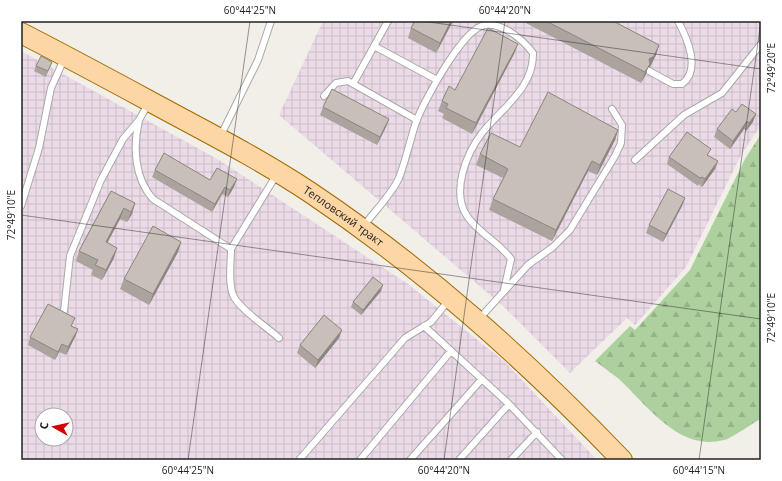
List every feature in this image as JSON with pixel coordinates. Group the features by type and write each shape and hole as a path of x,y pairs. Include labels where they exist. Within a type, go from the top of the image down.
{"main road":[{"name":"Тепловский тракт","path":"21,33 219,138 278,172 362,228 451,297 478,320 566,402 622,460"}],"lane":[{"path":"219,138 258,60 271,21"},
{"path":"353,84 388,21"},
{"path":"650,71 673,84 682,84 687,81 691,70 691,58 678,21"},
{"path":"362,228 398,179 417,120 449,60 478,27 491,24 504,29 527,45 533,54 532,70 508,106 481,135 461,180 460,194 462,207 467,216 505,251 511,259 504,290"},
{"path":"635,160 684,115 722,93 761,44"},
{"path":"374,46 437,80"},
{"path":"21,206 39,148 51,88 65,56"},
{"path":"324,96 336,83 345,81 417,120"},
{"path":"64,312 70,256 100,180 123,139 139,120 149,101"},
{"path":"478,320 528,265 553,247 570,230 615,156 621,143 623,134 622,125 612,109"},
{"path":"139,120 136,133 136,159 138,172 146,192 153,199 231,249"},
{"path":"278,172 231,249 231,274 234,296 239,304 279,338"},
{"path":"300,460 405,338 434,319 451,297"},
{"path":"424,326 510,404 562,460"},
{"path":"360,460 451,351"},
{"path":"410,460 482,379"},
{"path":"459,460 510,404"},
{"path":"511,460 537,432"}],"shaded area":[{"path":"323,21 761,21 761,125 741,155 686,267 635,325 627,318 570,373 504,307 279,115"},
{"path":"21,51 219,160 408,284 505,362 597,460 21,460"}],"green space":[{"path":"761,134 761,419 727,439 708,442 693,439 679,433 666,424 619,379 595,361 630,326 635,330 690,270 745,159"}],"building":[{"path":"415,21 451,21 440,43 411,28"},
{"path":"546,21 613,21 659,45 654,56 649,59 650,64 645,72"},
{"path":"488,28 518,44 476,123 446,108 448,104 442,101 449,86 455,90"},
{"path":"41,56 52,62 48,71 36,66"},
{"path":"332,89 389,119 380,137 323,107"},
{"path":"548,92 618,130 600,165 592,161 556,230 493,199 508,169 480,154 491,133 520,147"},
{"path":"742,104 756,114 749,123 747,121 733,141 717,129 732,109 736,112"},
{"path":"687,132 711,149 707,155 718,161 705,179 702,177 700,178 669,157"},
{"path":"164,153 210,180 217,168 237,179 230,190 225,187 215,204 155,170"},
{"path":"668,189 685,198 666,234 649,225"},
{"path":"111,191 135,203 131,212 124,208 106,242 117,248 106,270 95,265 98,260 79,251"},
{"path":"153,226 181,242 153,294 124,279"},
{"path":"373,277 383,285 363,310 353,302"},
{"path":"48,304 75,318 71,326 78,329 68,347 62,344 58,352 30,337"},
{"path":"324,315 342,330 318,360 300,345"}]}
